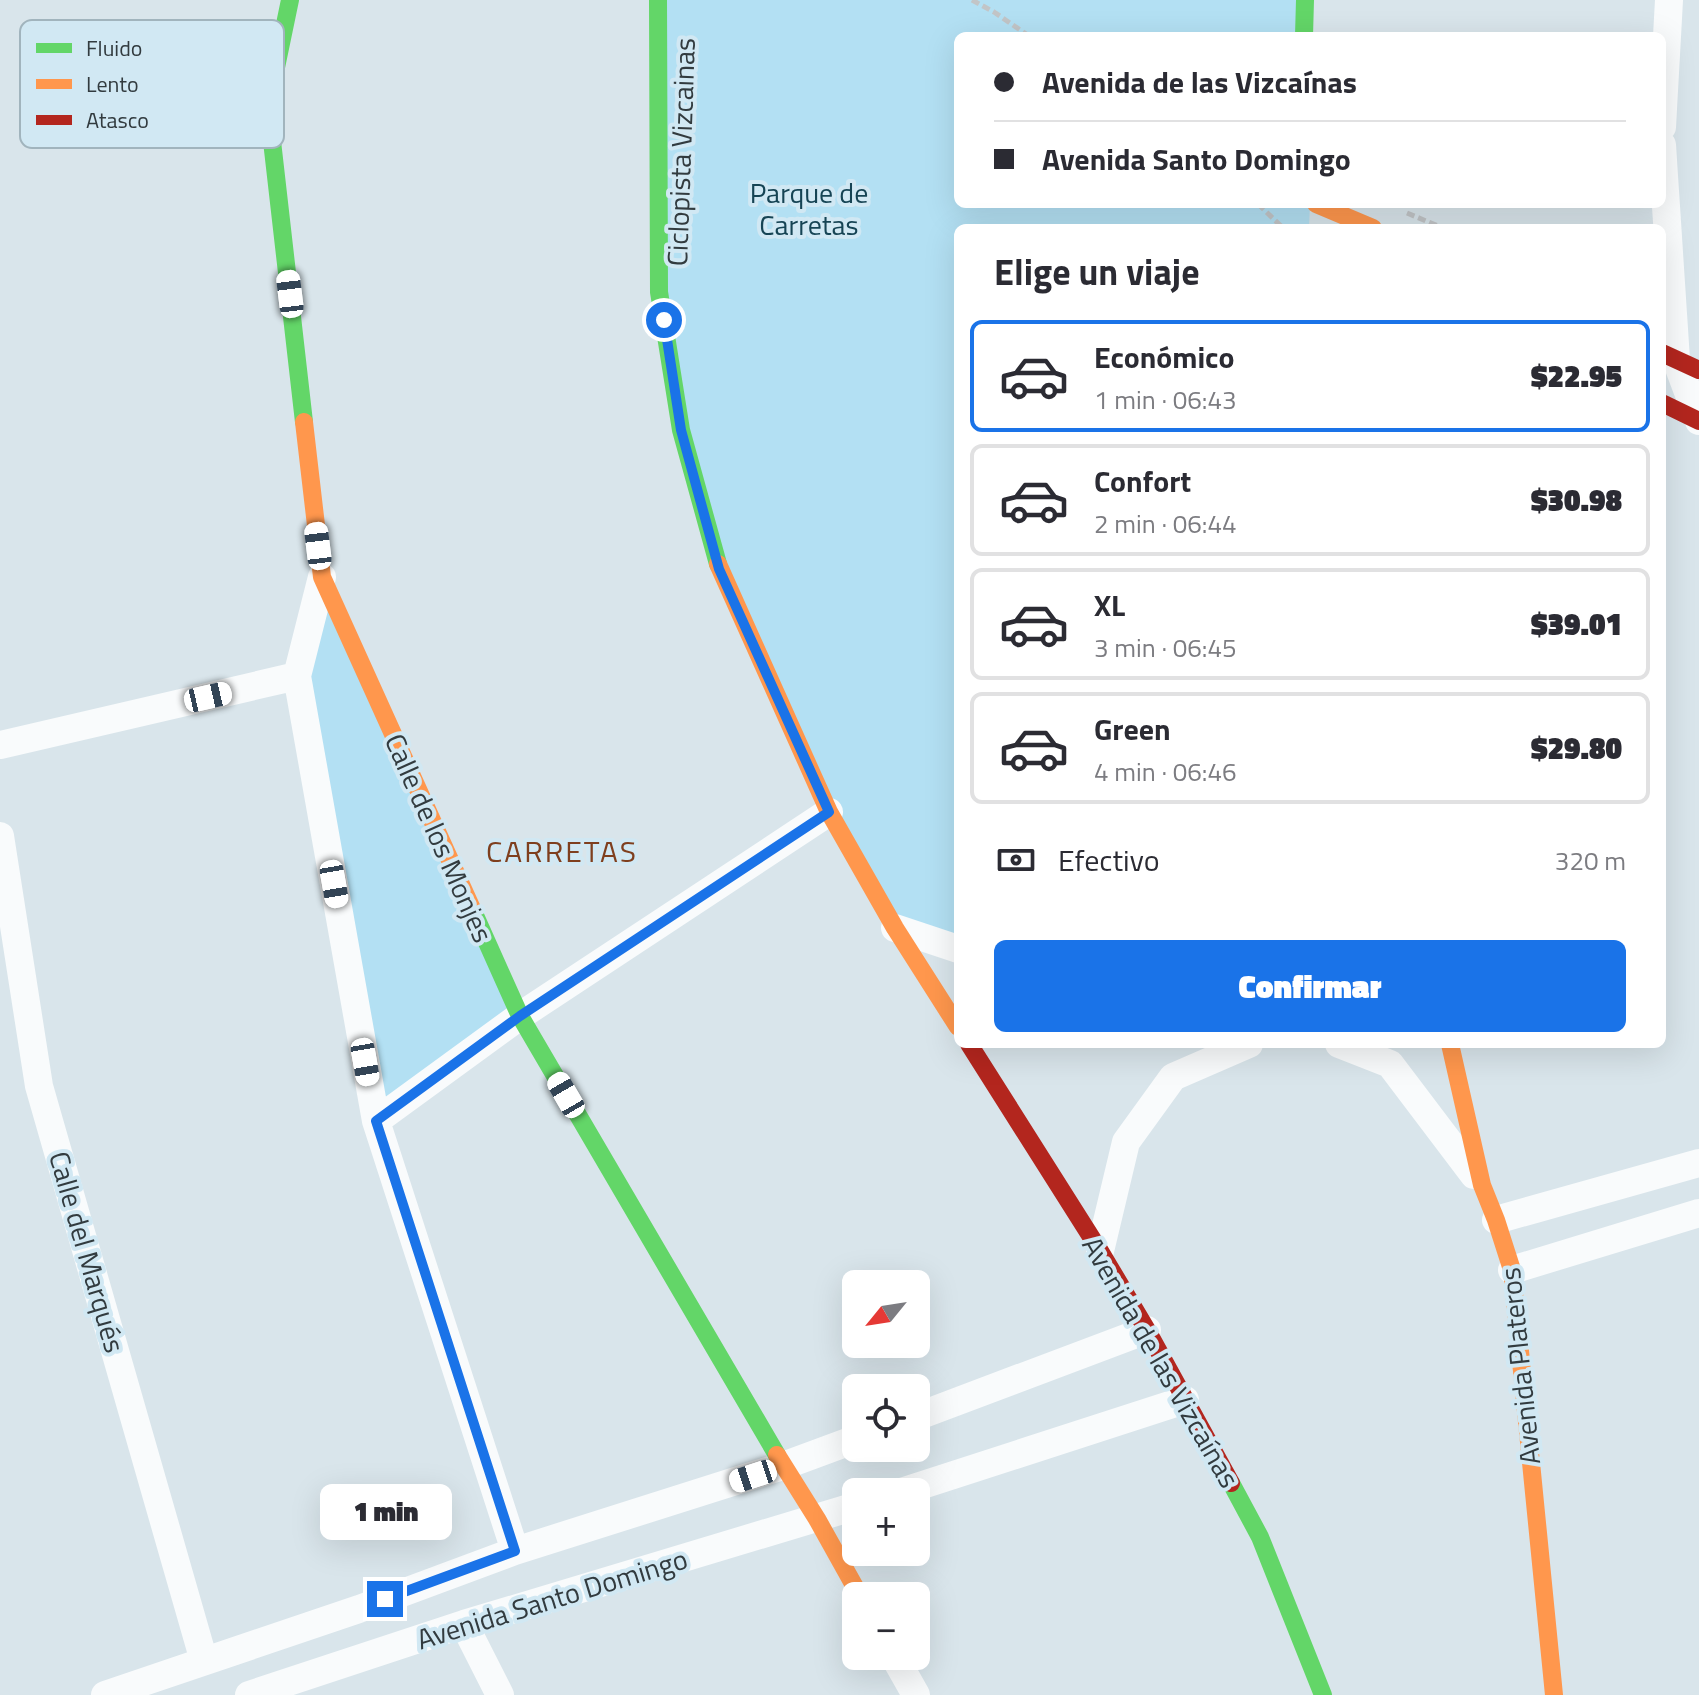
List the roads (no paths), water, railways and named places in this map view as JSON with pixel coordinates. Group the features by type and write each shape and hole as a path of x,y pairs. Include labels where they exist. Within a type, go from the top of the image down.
{"street":[{"name":"Calle de los Monjes","path":"284,29 290,0"},
{"path":"658,0 659,292 681,430 719,569 829,812 895,928 954,1021"},
{"path":"1304,32 1305,0"},
{"path":"1666,54 1669,0"},
{"name":"Calle de los Monjes","path":"273,148 322,577 520,1016 852,1582"},
{"path":"1666,196 1679,361 1699,421"},
{"path":"1312,208 1361,224"},
{"path":"1666,405 1699,421"},
{"path":"322,577 297,676 376,1121 515,1551"},
{"path":"0,745 297,676"},
{"path":"376,1121 520,1016 829,812"},
{"name":"Calle del Marqués","path":"0,836 39,1086 204,1661"},
{"path":"895,928 954,948"},
{"name":"Avenida de las Vizcaínas","path":"972,1048 1147,1330 1260,1537 1323,1695"},
{"path":"1100,1251 1126,1142 1173,1077 1240,1048"},
{"path":"1349,1048 1390,1064 1482,1185"},
{"name":"Avenida Plateros","path":"1451,1048 1482,1185 1512,1270 1554,1695"},
{"path":"1496,1220 1699,1163"},
{"path":"1512,1270 1699,1213"},
{"path":"930,1412 1147,1330"},
{"path":"930,1483 1185,1400"},
{"name":"Avenida Santo Domingo","path":"105,1695 359,1609 515,1551 783,1466 842,1444"},
{"name":"Avenida Santo Domingo","path":"249,1695 464,1624 842,1511"},
{"path":"464,1624 500,1695"},
{"path":"902,1670 916,1695"}],"district":[{"name":"CARRETAS","path":"562,852"}],"park label":[{"name":"Parque de Carretas","path":"809,209"}]}
